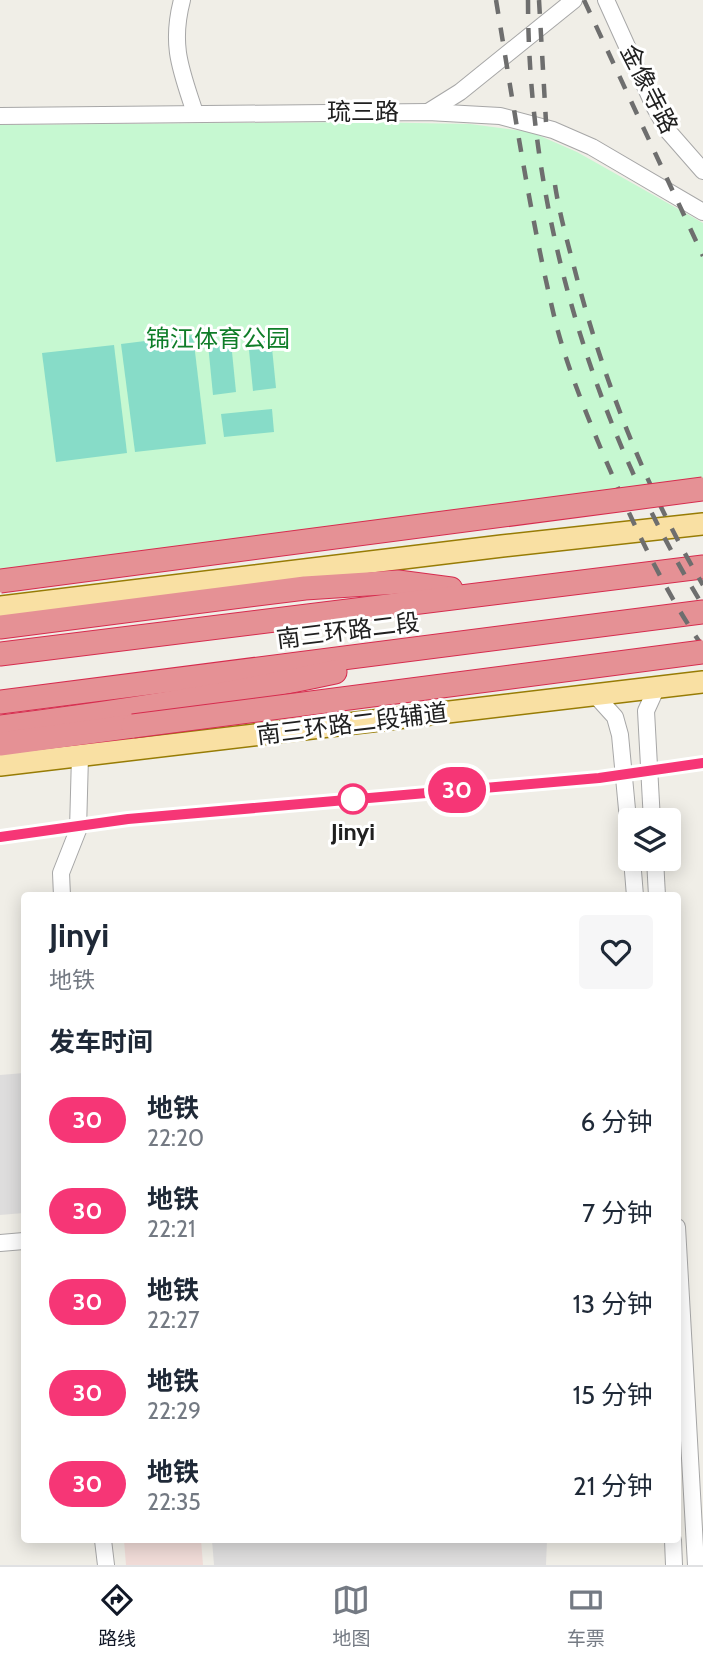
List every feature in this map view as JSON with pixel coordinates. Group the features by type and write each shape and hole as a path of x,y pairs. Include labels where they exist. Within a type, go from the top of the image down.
{"highway":[{"path":"5,580 703,489"},
{"name":"南三环路二段","path":"0,654 703,566"},
{"path":"0,627 304,588 398,582 489,593"},
{"name":"南三环路二段","path":"0,702 703,612"},
{"path":"0,727 263,688 495,639"},
{"path":"0,744 703,652"}],"main road":[{"path":"0,607 703,524"},
{"name":"南三环路二段辅道","path":"0,765 703,682"}],"street":[{"path":"182,0 175,41 181,71 195,113"},
{"path":"428,112 460,92 574,0"},
{"name":"金像寺路","path":"606,0 663,122 687,155 703,171"},
{"name":"琉三路","path":"0,116 428,112 500,116 554,130 592,147 703,212"},
{"path":"651,808 646,710 656,689"},
{"path":"596,696 615,717 620,735 627,808"},
{"path":"62,892 61,873 78,830 80,756"},
{"path":"633,871 635,892"},
{"path":"656,871 657,892"},
{"path":"0,1243 21,1241"},
{"path":"681,1298 696,1565"},
{"path":"103,1543 106,1565"},
{"path":"673,1543 674,1565"}],"shaded area":[{"path":"21,1073 21,1213 0,1215 0,1075"},
{"path":"124,1543 201,1543 203,1565 126,1565"},
{"path":"212,1543 547,1543 546,1565 214,1565"}],"green space":[{"name":"锦江体育公园","path":"360,122 470,124 531,132 577,152 703,223 703,500 0,580 0,125"},
{"path":"193,335 206,444 135,452 121,344"},
{"path":"271,338 276,388 253,391 248,340"},
{"path":"231,342 236,392 213,395 208,344"},
{"path":"114,345 127,453 56,462 42,353"},
{"path":"272,409 274,432 224,437 221,414"}],"railway":[{"path":"496,0 538,243 565,355 595,434 635,525 673,600 703,647"},
{"path":"528,0 531,79 540,159 554,237 574,315 599,391 629,465 664,537 703,606"},
{"path":"539,0 546,122"},
{"path":"584,0 703,256"},
{"path":"555,185 584,305 611,388 643,469 703,585"}],"metro line":[{"name":"30","path":"0,837 128,819 599,778 703,763"}],"place":[{"name":"Jinyi","path":"353,799"}]}
